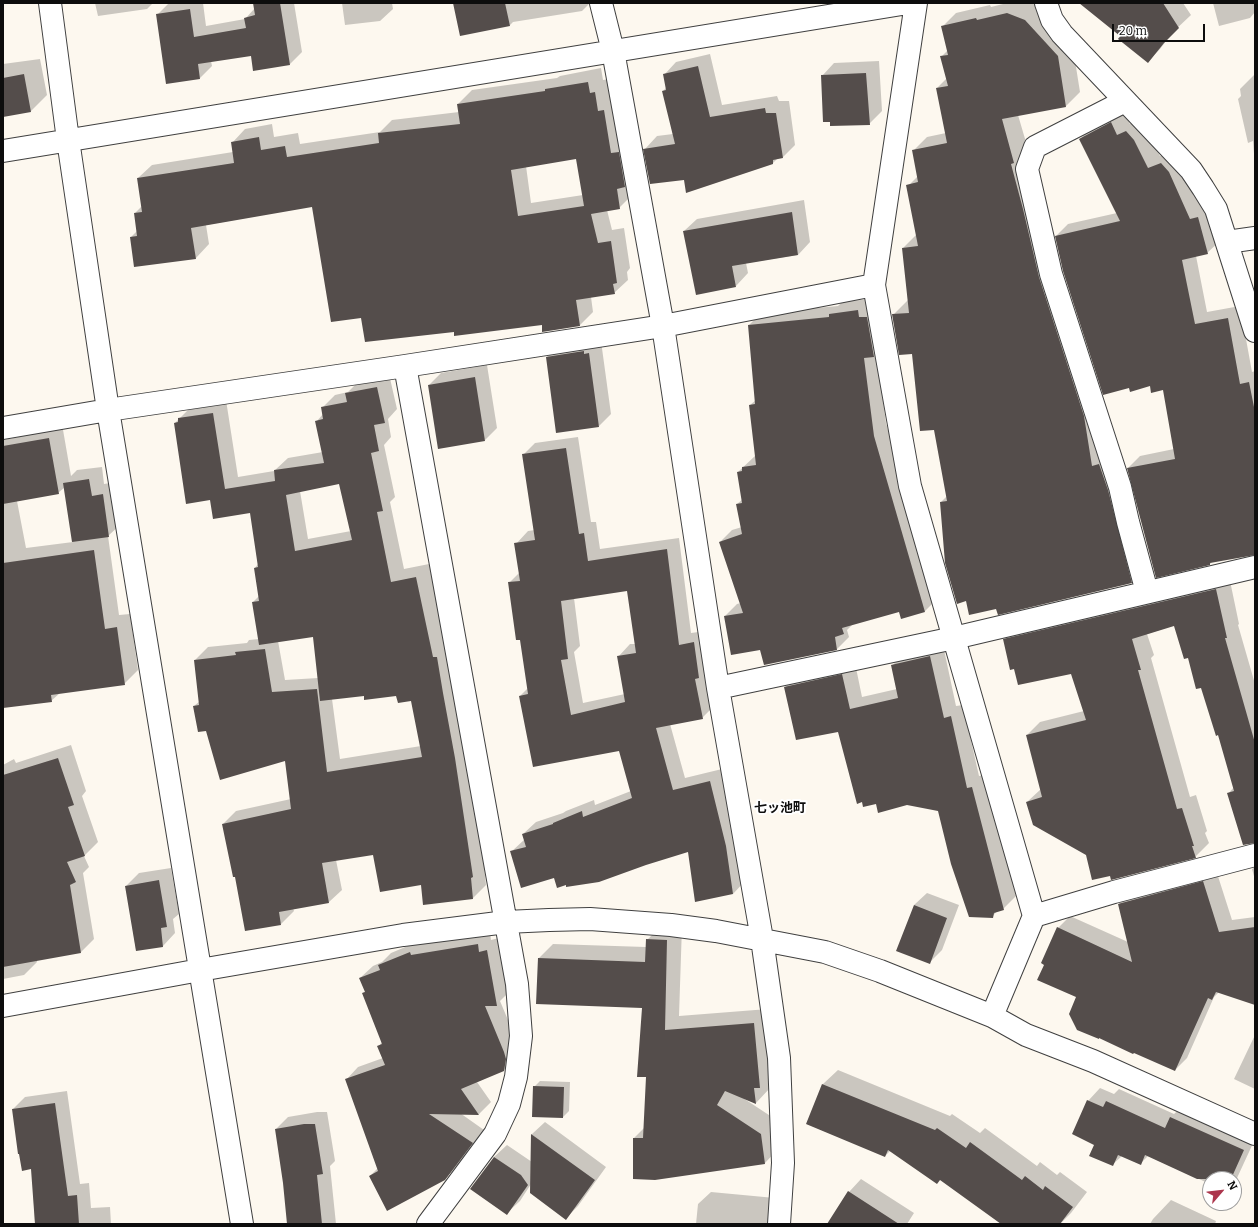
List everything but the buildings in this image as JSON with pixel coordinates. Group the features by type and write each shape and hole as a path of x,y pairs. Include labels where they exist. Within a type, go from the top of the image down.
{"street":[{"path":"50,3 68,140 108,410 242,1224"},
{"path":"601,3 613,52 663,326 718,688 762,939 779,1058 783,1163 778,1224"},
{"path":"3,151 908,3"},
{"path":"916,3 874,285 910,486 1034,916 992,1016"},
{"path":"1046,3 1052,20 1062,34 1191,170 1203,188 1216,209 1255,331"},
{"path":"1124,101 1035,147 1027,169 1051,274 1120,487 1147,592"},
{"path":"1227,242 1255,238"},
{"path":"3,428 108,410 663,326 874,285"},
{"path":"405,366 518,984 522,1036 516,1077 509,1104 495,1134 434,1222"},
{"path":"718,688 954,638 1255,567"},
{"path":"1034,916 1114,892 1255,855"},
{"path":"3,1006 403,935 506,922 597,920 671,925 762,939 824,952 880,971 992,1016 1026,1035 1093,1061 1255,1134"}],"district":[{"name":"七ッ池町","path":"780,808"}]}
